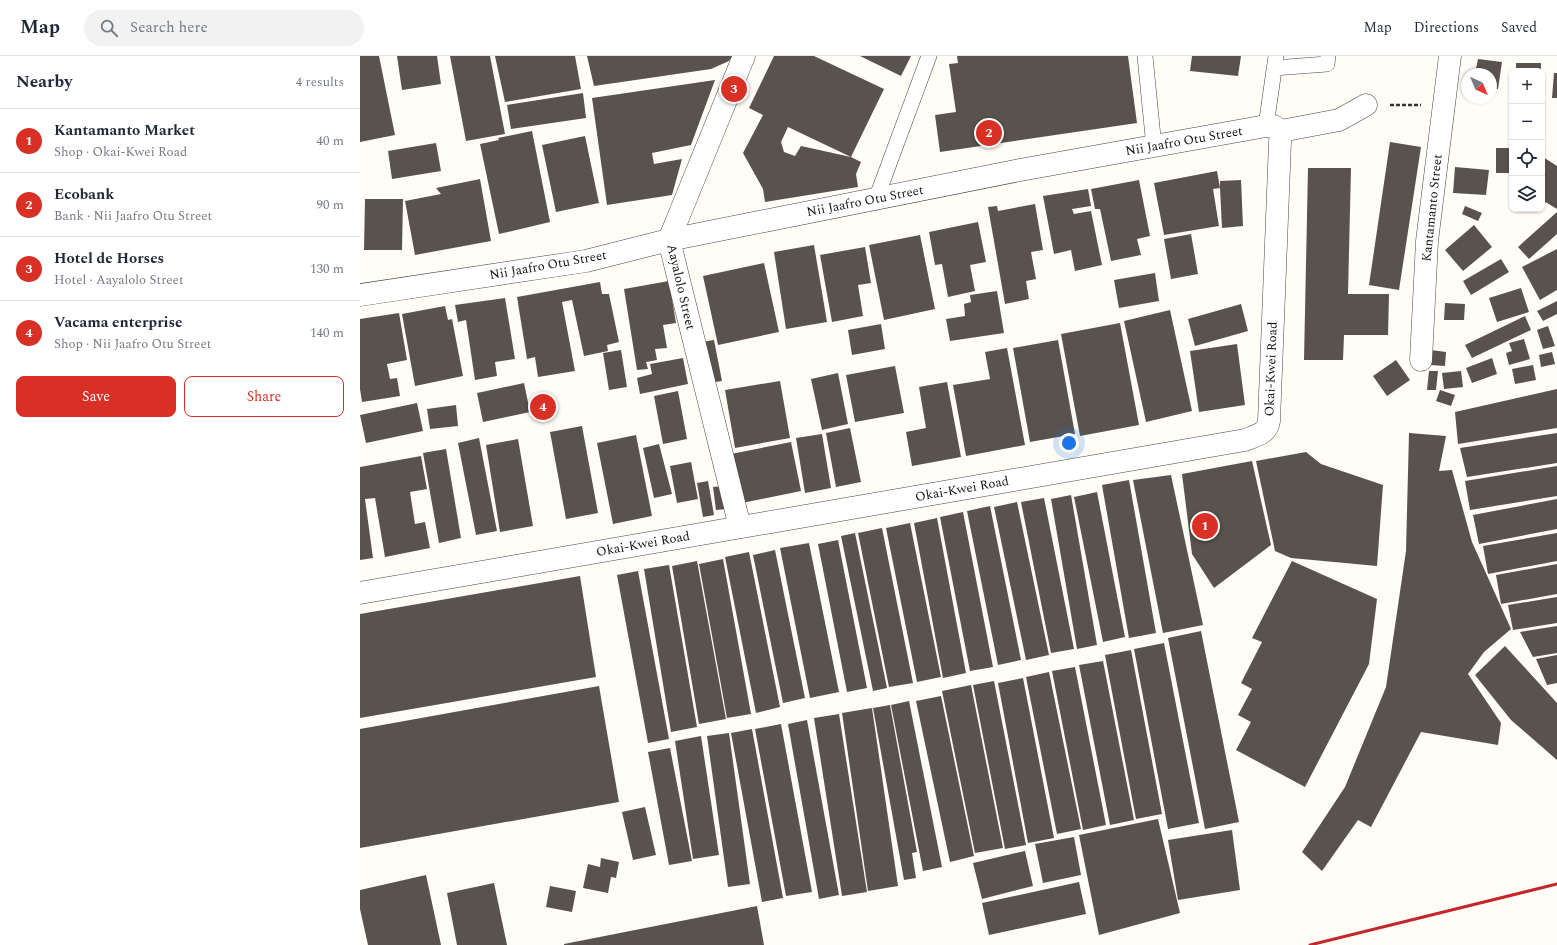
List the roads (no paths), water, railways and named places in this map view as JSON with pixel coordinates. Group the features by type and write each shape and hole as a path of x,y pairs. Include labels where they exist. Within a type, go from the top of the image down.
{"street":[{"name":"Aayalolo Street","path":"740,527 669,240 744,56"},
{"name":"Kantamanto Street","path":"1421,360 1427,241 1450,56"},
{"name":"Nii Jaafro Otu Street","path":"360,295 586,261 669,240 1020,170 1274,128 1339,120 1366,105"},
{"name":"Okai-Kwei Road","path":"360,593 1245,440 1262,434 1268,426 1269,421 1280,142 1274,128"}],"lane":[{"path":"876,199 930,56"},
{"path":"1145,56 1154,147"},
{"path":"1274,128 1275,62 1327,64 1328,56"}],"railway":[{"path":"1310,945 1557,884"}],"place":[{"name":"Hotel de Horses","path":"734,89"},
{"name":"Ecobank","path":"989,133"},
{"name":"Vacama enterprise","path":"543,407"},
{"name":"Kantamanto Market","path":"1205,526"}]}
